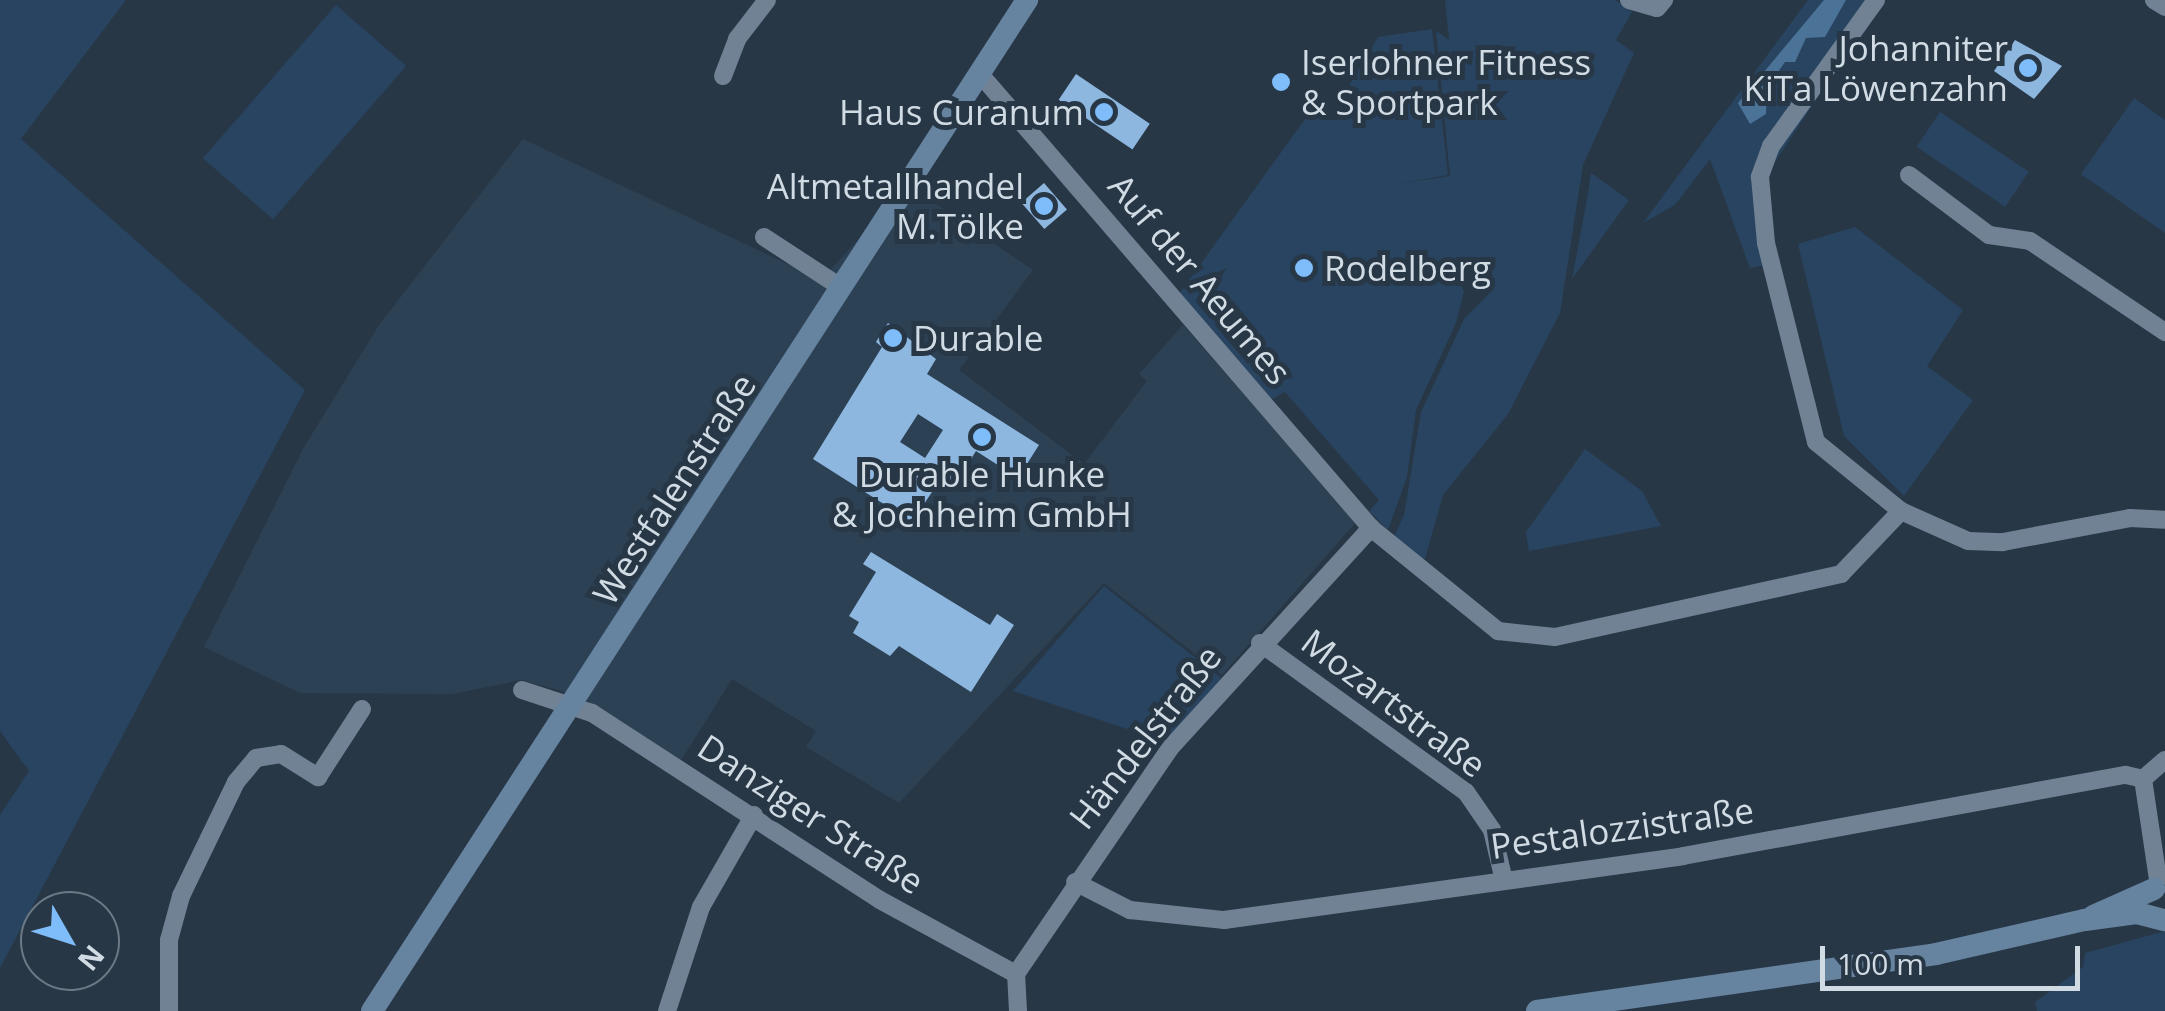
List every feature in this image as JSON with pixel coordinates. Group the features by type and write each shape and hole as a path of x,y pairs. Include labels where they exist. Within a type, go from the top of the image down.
{"main road":[{"name":"Westfalenstraße","path":"372,1011 782,388 839,286 1027,0"},
{"path":"1537,1011 1903,960 2085,920 2136,913 2164,920 2159,880 2085,920"}],"street":[{"path":"724,76 737,39 767,0"},
{"path":"1629,0 1657,8 1664,0"},
{"path":"1876,0 1771,146 1760,209 1808,426 1832,458 1901,511 1968,541 2003,542 2130,518 2165,520"},
{"path":"2154,0 2165,7"},
{"name":"Auf der Aeumes","path":"980,74 1371,528 1498,631 1525,639 1841,574 1901,511"},
{"path":"1910,175 1989,234 2030,241 2165,332"},
{"path":"764,237 839,286"},
{"name":"Händelstraße","path":"1016,974 1075,882 1171,747 1260,643 1371,528"},
{"name":"Mozartstraße","path":"1260,643 1466,792 1492,830 1502,876"},
{"name":"Danziger Straße","path":"522,690 574,704 754,815 880,900 1016,974"},
{"path":"169,1011 169,940 180,896 236,782 256,758 281,754 318,777 362,709"},
{"path":"2159,880 2160,821 2144,778 2165,760"},
{"name":"Pestalozzistraße","path":"1075,882 1130,910 1224,920 1502,876 1683,856 2126,775 2144,778"},
{"path":"667,1011 701,907 754,815"},
{"path":"1016,974 1018,1011"}],"shaded area":[{"path":"0,0 126,0 21,139 305,390 41,891 20,891 20,930 0,968 0,815 29,771 0,731"},
{"path":"1445,0 1615,0 1632,12 1616,40 1634,53 1583,165 1560,313 1508,414 1443,495 1422,569 1392,541 1404,515 1421,412 1464,319 1493,290 1491,263 1467,257 1455,270 1464,292 1456,323 1416,410 1407,477 1388,530 1369,511 1379,500 1285,392 1272,399 1179,294 1318,101 1331,115 1378,37 1432,29 1448,175 1398,184 1450,176 1436,31 1449,40"},
{"path":"1808,0 1882,0 1759,186 1754,212 1765,265 1750,268 1710,159 1675,205 1643,223"},
{"path":"1824,0 1846,0 1825,37 1806,38 1795,62 1785,62 1767,88 1766,114 1750,124 1738,103"},
{"path":"336,5 406,66 273,219 203,158"},
{"path":"2134,98 2165,120 2165,233 2081,174"},
{"path":"1940,112 2029,172 2005,207 1917,147"},
{"path":"523,139 821,280 908,185 1033,270 959,370 1084,464 1147,381 1139,374 1183,325 1356,522 1222,675 1104,583 899,803 806,747 816,731 732,679 680,762 582,697 522,680 452,694 300,693 204,647 303,449 379,325"},
{"path":"1591,173 1629,200 1572,279 1588,193"},
{"path":"1855,227 1963,310 1927,366 1973,400 1904,496 1844,436 1798,244"},
{"path":"1585,449 1642,491 1661,526 1529,551 1526,532"},
{"path":"1104,586 1221,678 1169,743 1013,691"},
{"path":"2165,931 2165,1011 2037,1011 2035,1002 2083,967 2085,953"}],"building":[{"name":"Johanniter KiTa Löwenzahn","path":"2015,40 2062,66 2034,99 1994,71"},
{"name":"Haus Curanum","path":"1076,74 1150,124 1132,149 1059,100"},
{"name":"Altmetallhandel M.Tölke","path":"1044,183 1067,209 1044,229 1021,203"},
{"name":"Durable Hunke & Jochheim GmbH","path":"888,323 936,359 927,374 1039,445 1018,478 976,451 956,483 934,489 912,522 813,459 882,347 876,342","holes":["918,414 943,430 925,458 900,442"]},
{"path":"871,552 990,625 997,614 1014,625 971,692 899,646 890,656 853,633 859,622 849,616 876,572 863,564"}],"place":[{"name":"Johanniter KiTa Löwenzahn","path":"2028,68"},
{"name":"Iserlohner Fitness & Sportpark","path":"1281,82"},
{"name":"Haus Curanum","path":"1104,112"},
{"name":"Altmetallhandel M.Tölke","path":"1044,206"},
{"name":"Rodelberg","path":"1304,268"},
{"name":"Durable","path":"893,338"},
{"name":"Durable Hunke & Jochheim GmbH","path":"982,437"}]}
